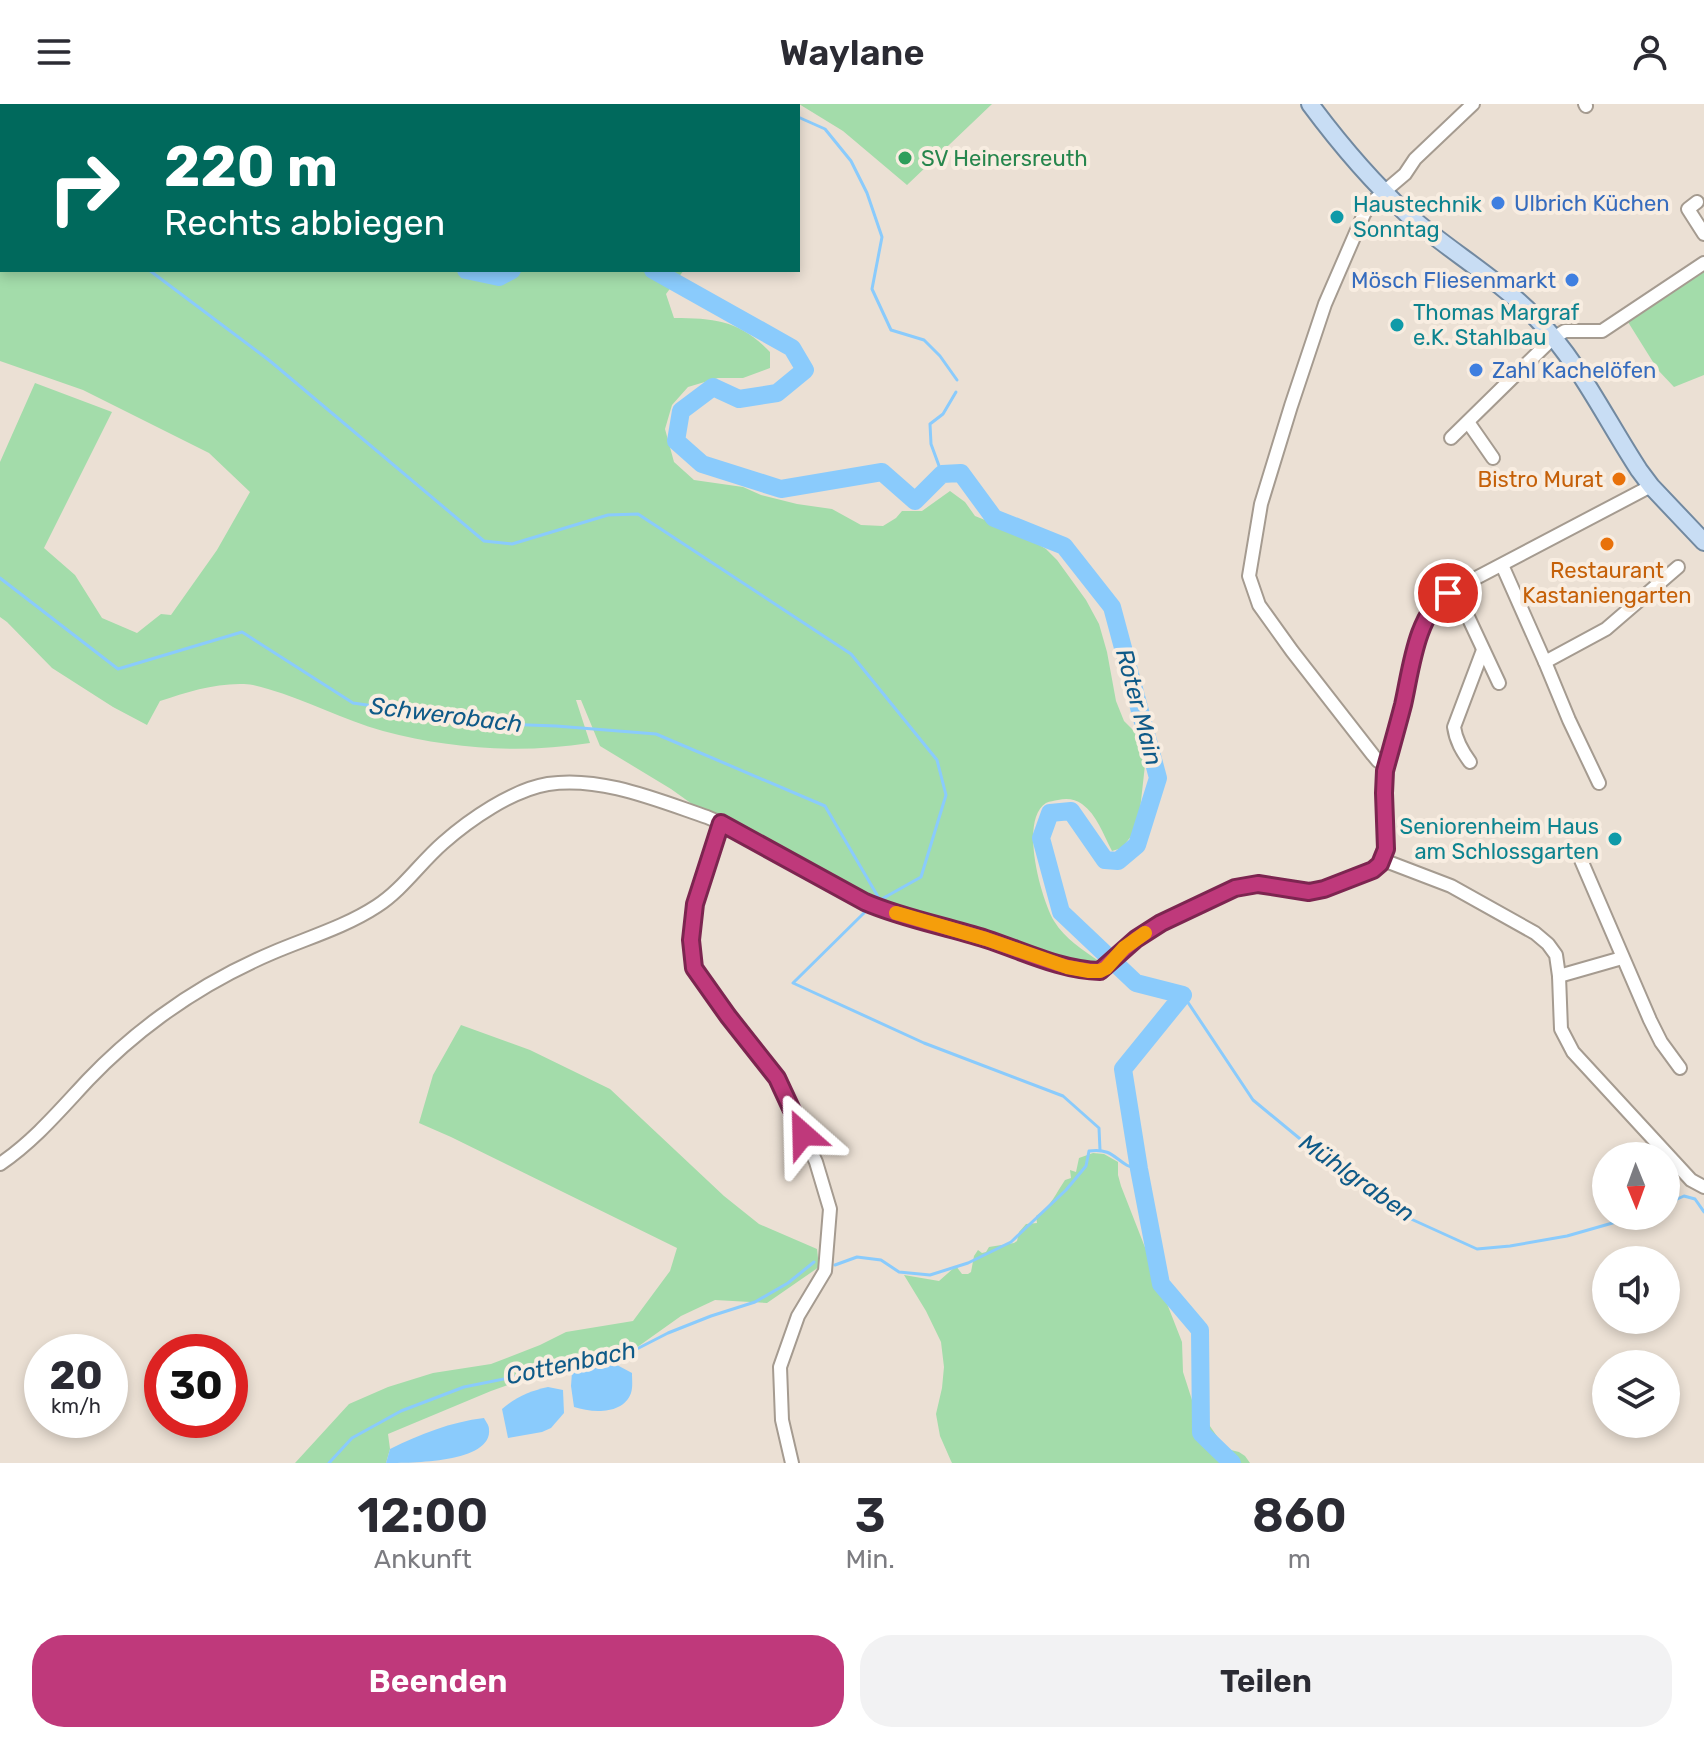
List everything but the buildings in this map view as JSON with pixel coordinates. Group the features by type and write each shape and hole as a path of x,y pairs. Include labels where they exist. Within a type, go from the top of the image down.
{"main road":[{"path":"1310,104 1340,144 1383,191 1432,234 1516,298 1553,338 1571,359 1651,486 1704,542"}],"street":[{"path":"1387,765 1373,755 1287,644 1259,605 1249,576 1261,504 1325,304 1364,214 1388,180 1473,104"},
{"path":"1697,202 1688,209 1704,234"},
{"path":"1451,438 1553,338 1565,331 1602,331 1704,263"},
{"path":"1468,422 1493,458"},
{"path":"0,1164 37,1134 107,1061 161,1016 238,969 375,908 390,897 443,843 488,810 522,792 548,784 599,784 664,803 721,823 883,910 986,939 1067,967 1100,971 1124,948 1161,923 1235,888 1258,884 1301,892 1316,891 1373,870 1383,860 1386,849 1384,793 1387,765 1421,632 1435,604 1455,589 1651,486"},
{"path":"1502,565 1599,783"},
{"path":"1545,662 1606,629 1678,567"},
{"path":"1455,589 1499,683"},
{"path":"1470,762 1462,751 1454,727 1483,650"},
{"path":"721,823 695,904 691,940 694,968 777,1078 816,1162 830,1209 825,1271 798,1316 780,1367 782,1420 792,1463"},
{"path":"1578,853 1661,1042 1680,1068"},
{"path":"1383,860 1451,886 1535,933 1548,944 1556,955 1561,1029 1573,1052 1691,1180 1704,1187"},
{"path":"1559,976 1622,958"}],"green space":[{"name":"SV Heinersreuth","path":"800,104 992,104 907,185 843,131"},
{"path":"1704,270 1704,375 1674,387 1658,370 1628,322 1632,315"},
{"path":"0,272 682,272 666,294 674,318 726,323 748,334 770,352 770,368 743,378 718,378 688,387 672,405 665,429 674,462 694,480 743,487 797,504 832,509 861,525 883,526 902,511 922,511 950,491 965,502 975,516 996,520 1046,549 1086,600 1099,624 1116,701 1124,721 1141,738 1146,756 1139,819 1135,831 1122,848 1112,851 1092,814 1074,800 1061,799 1046,803 1038,812 1033,842 1043,896 1054,921 1075,944 1100,962 1091,965 1074,963 891,908 847,887 699,809 600,746 581,700 576,700 590,743 511,749 460,746 383,731 247,684 191,691 160,701 147,725 113,707 52,668 0,617 0,462 35,383 112,412 44,548 75,575 102,618 137,633 161,614 171,615 217,550 250,492 209,453 83,390 0,361"},
{"path":"461,1025 530,1050 610,1089 724,1196 759,1224 817,1249 819,1267 767,1303 715,1300 681,1316 629,1353 585,1358 491,1391 388,1434 390,1449 386,1463 295,1463 349,1404 388,1387 433,1373 491,1364 566,1332 633,1321 670,1271 677,1248 419,1123 433,1075"},
{"path":"1093,1153 1104,1154 1118,1162 1121,1186 1182,1342 1183,1372 1192,1400 1223,1445 1245,1456 1250,1463 952,1463 940,1436 936,1414 944,1367 941,1342 904,1275 939,1281 956,1266 962,1274 968,1274 978,1250 982,1253 989,1247 1014,1243 1026,1224 1037,1223 1036,1216 1049,1204 1065,1180 1071,1178 1070,1170 1076,1172 1079,1158"}],"water":[{"path":"617,1365 632,1373 632,1391 627,1400 614,1409 574,1407 572,1372 592,1366"},
{"path":"548,1387 563,1390 564,1413 551,1428 508,1438 502,1409 524,1395"},
{"path":"484,1418 489,1429 487,1440 478,1449 448,1459 386,1463 390,1449 448,1426"}],"waterway":[{"path":"800,118 825,129 851,161 867,193 882,237 872,289 891,330 924,340 957,380"},
{"name":"Schwerobach","path":"0,578 118,669 242,632 353,703 499,724 656,734 825,806 880,900 921,877 946,795 937,760 851,654 638,514 608,515 512,544 484,541 270,361 152,272"},
{"name":"Roter Main","path":"475,272 499,277 508,272"},
{"name":"Roter Main","path":"657,272 792,348 805,370 777,393 739,399 713,387 681,411 676,441 702,464 781,489 882,472 915,501 942,474 961,473 994,518 1064,546 1112,607 1158,778 1137,845 1118,861 1105,860 1071,811 1050,813 1041,838 1061,912 1136,983 1183,995 1123,1069 1161,1284 1200,1330 1201,1433 1232,1463"},
{"path":"942,474 931,444 930,424 943,414 956,392"},
{"path":"866,911 793,983 924,1043 1063,1096 1099,1128 1100,1150"},
{"name":"Mühlgraben","path":"1183,995 1253,1100 1345,1176 1411,1219 1477,1249 1510,1246 1592,1229"},
{"name":"Cottenbach","path":"835,1265 857,1257 881,1260 899,1272 930,1275 968,1263 1011,1242 1066,1190 1086,1166 1089,1151 1111,1154 1139,1169"},
{"name":"Mühlgraben","path":"1680,1198 1695,1199 1704,1212"},
{"name":"Cottenbach","path":"329,1463 352,1438 401,1411 464,1387 548,1370 585,1358 629,1353 668,1333 755,1302 788,1283 814,1262"}],"slow traffic":[{"path":"896,913 1067,967 1089,971 1106,968 1124,948 1145,933"}],"place":[{"name":"SV Heinersreuth","path":"905,158"},
{"name":"Ulbrich Küchen","path":"1498,203"},
{"name":"Haustechnik Sonntag","path":"1337,217"},
{"name":"Mösch Fliesenmarkt","path":"1572,280"},
{"name":"Thomas Margraf e.K. Stahlbau","path":"1397,325"},
{"name":"Zahl Kachelöfen","path":"1476,370"},
{"name":"Bistro Murat","path":"1619,479"},
{"name":"Restaurant Kastaniengarten","path":"1607,544"},
{"name":"Seniorenheim Haus am Schlossgarten","path":"1615,839"}],"route":[{"path":"803,1134 777,1078 694,968 691,940 695,904 721,823 883,910 986,939 1067,967 1100,971 1124,948 1161,923 1235,888 1258,884 1301,892 1316,891 1373,870 1380,864 1386,849 1385,771 1413,659 1432,608 1448,593"}]}
